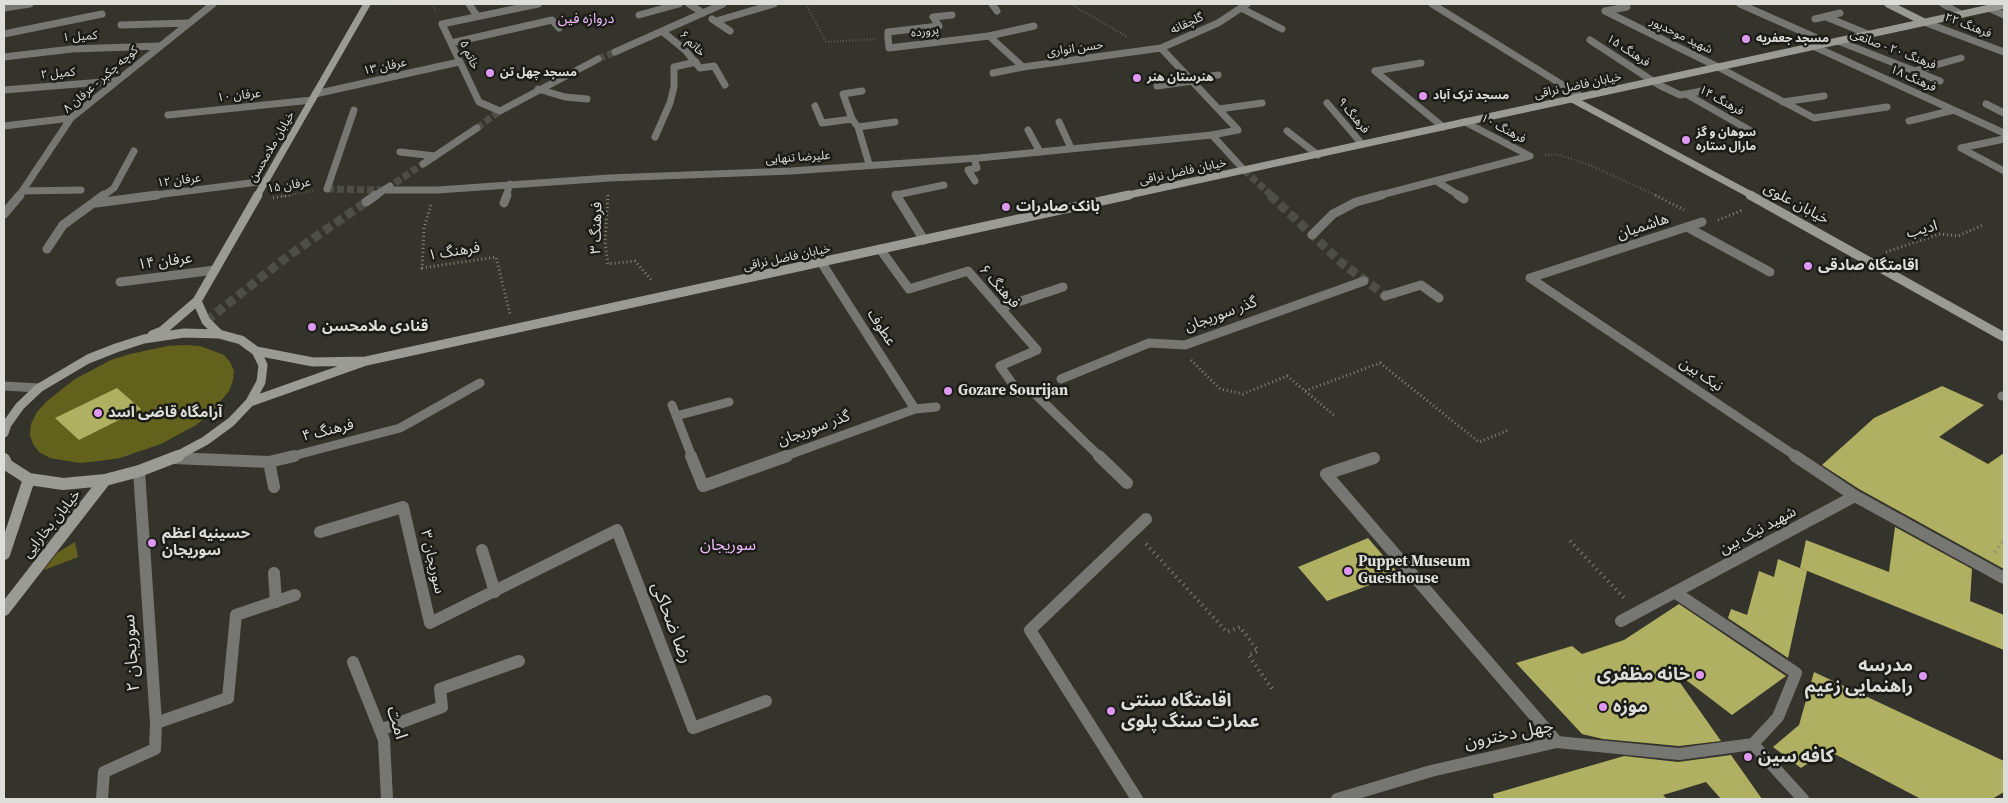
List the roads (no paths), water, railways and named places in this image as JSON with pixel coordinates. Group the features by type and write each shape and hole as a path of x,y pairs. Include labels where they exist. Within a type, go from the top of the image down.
{"main road":[{"name":"خیابان ملامحسن","path":"144,340 162,331 197,301 367,4"},
{"path":"1888,4 1924,22"},
{"name":"خیابان فاضل نراقی","path":"366,361 2004,5"},
{"name":"خیابان علوی","path":"1572,99 1764,202 2003,336"},
{"path":"197,301 206,321 219,334"},
{"path":"5,428 20,406 39,388 62,373 88,359 144,340 184,333 219,334 241,340 256,351 314,362 366,361"},
{"path":"5,463 29,479 63,484 105,480 139,471 173,458 205,441 231,422 250,402 261,382 263,365 256,351"},
{"path":"250,402 366,361"},
{"name":"خیابان بخارایی","path":"4,554 29,479"},
{"name":"خیابان بخارایی","path":"4,610 105,480"}],"street":[{"path":"4,8 30,4"},
{"name":"کوچه چکبر - عرفان ۸","path":"4,214 23,191 72,118 115,81 212,4"},
{"path":"469,4 477,16 538,4"},
{"path":"639,15 679,4"},
{"path":"689,4 730,31"},
{"path":"615,52 723,4"},
{"path":"716,21 774,4"},
{"path":"992,4 997,11"},
{"name":"گلچقانه","path":"1161,48 1218,23 1247,4"},
{"path":"1432,4 1582,96"},
{"name":"شهید موحدپور","path":"1622,4 1627,6 1605,11 1718,67"},
{"path":"1740,4 1828,43"},
{"path":"1943,4 1961,14"},
{"path":"1241,8 1282,29"},
{"path":"1989,8 2004,15"},
{"path":"1815,19 1840,13"},
{"path":"4,34 102,14"},
{"name":"پرورده","path":"952,15 933,17 939,26 888,32 889,48 989,36 1034,26"},
{"name":"خاتم ۵","path":"477,16 442,24 479,102 500,111 538,89"},
{"path":"1826,17 1868,34"},
{"path":"451,43 552,20 559,28"},
{"name":"فرهنگ ۲۲","path":"1924,22 2004,52"},
{"path":"121,25 188,23"},
{"name":"خاتم ۶","path":"663,32 685,50 700,68 714,66 725,85"},
{"path":"989,36 1024,67"},
{"name":"فرهنگ ۱۵","path":"1590,40 1653,81"},
{"name":"فرهنگ ۲۰ - صانعی","path":"1838,41 1940,81"},
{"name":"کمیل ۱","path":"4,57 80,48 159,46"},
{"name":"فرهنگ ۱۸","path":"1813,46 2004,132"},
{"path":"1161,48 1219,109 1262,103"},
{"name":"حسن انواری","path":"993,73 1161,48"},
{"path":"1914,71 1961,58"},
{"path":"538,89 598,59"},
{"name":"عرفان ۱۳","path":"313,97 459,62"},
{"path":"655,137 674,88 674,67 696,62"},
{"path":"1421,63 1374,71 1443,127"},
{"path":"1718,67 1814,118 1887,107"},
{"path":"1157,86 1218,75"},
{"name":"کمیل ۲","path":"4,90 115,81"},
{"name":"فرهنگ ۱۴","path":"1653,81 1680,95 1686,94 1751,131"},
{"path":"538,89 560,96 587,99"},
{"path":"862,91 842,94 852,119 858,127 869,164"},
{"path":"1686,94 1702,91"},
{"path":"1783,102 1824,96"},
{"name":"عرفان ۱۰","path":"168,115 313,97"},
{"name":"فرهنگ ۹","path":"1328,103 1362,144"},
{"path":"1986,104 2004,113"},
{"path":"816,106 822,123 852,119"},
{"name":"علیرضا تنهایی","path":"385,190 438,190 610,178 790,171 1040,152 1212,135 1238,130 1219,109"},
{"path":"327,189 354,110"},
{"path":"1909,121 1954,110"},
{"path":"4,126 72,118"},
{"path":"858,127 896,122"},
{"path":"1059,122 1071,148"},
{"name":"فرهنگ ۱۰","path":"1436,182 1530,156 1465,122"},
{"path":"422,164 476,128"},
{"path":"1028,130 1040,152"},
{"path":"1287,131 1318,155"},
{"path":"1212,135 1244,170"},
{"path":"2004,139 1961,148 2004,172"},
{"path":"46,249 63,225 96,203 114,188 134,151"},
{"path":"400,152 435,156"},
{"path":"974,158 977,168 968,170 975,181"},
{"name":"عرفان ۱۲","path":"96,203 266,180"},
{"path":"1312,235 1333,214 1356,202 1436,182 1464,199"},
{"path":"366,202 395,183"},
{"path":"504,203 510,184"},
{"path":"924,240 896,195 944,185"},
{"path":"23,191 81,190"},
{"name":"هاشمیان","path":"1530,278 1702,222"},
{"path":"1687,227 1770,272"},
{"name":"فرهنگ ۶","path":"880,249 908,289 968,271 1037,350 1000,366 1019,393"},
{"name":"عطوف","path":"821,262 915,410"},
{"name":"عرفان ۱۴","path":"120,282 215,270"},
{"name":"نیک بین","path":"1530,278 1855,496 2004,578"},
{"name":"گذر سوریجان","path":"1061,379 1148,343 1185,345 1364,281"},
{"path":"1385,296 1421,286 1439,298"},
{"path":"1000,308 1063,287"},
{"name":"فرهنگ ۴","path":"173,458 269,462 400,428 480,383"},
{"path":"4,386 39,388"},
{"path":"1032,391 1127,483"},
{"path":"672,405 676,416 729,402"},
{"name":"گذر سوریجان","path":"676,416 703,486 915,410 936,407"},
{"path":"1374,458 1326,474 1557,742"},
{"path":"269,462 274,488"},
{"name":"سوریجان ۲","path":"102,799 104,772 155,749 156,723 139,471"},
{"name":"شهید نیک بین","path":"1621,621 1855,496"},
{"name":"سوریجان ۳","path":"320,532 403,506 430,623 495,592"},
{"path":"1137,799 1030,630 1146,520"},
{"name":"رضا ضحاکی","path":"495,592 617,530 693,728 766,701"},
{"path":"482,550 495,592"},
{"path":"274,573 276,602"},
{"path":"1676,593 1796,674 1778,717 1753,744 1803,799"},
{"path":"156,723 228,698 236,615 295,596"},
{"path":"380,730 442,707 440,689 519,661"},
{"name":"امت","path":"353,662 384,740 387,799"},
{"name":"چهل دخترون","path":"1337,799 1430,771 1557,742 1679,754 1753,744"}],"tunnel":[{"path":"598,59 615,52"},
{"path":"477,128 500,111"},
{"path":"395,183 423,164"},
{"path":"1244,170 1272,196"},
{"path":"327,189 385,190"},
{"path":"1270,195 1343,264 1393,301"},
{"path":"206,321 288,256 366,202"}],"place":[{"name":"مسجد جعفریه","path":"1746,39"},
{"name":"مسجد چهل تن","path":"490,73"},
{"name":"هنرستان هنر","path":"1137,78"},
{"name":"مسجد ترک آباد","path":"1423,96"},
{"name":"سوهان و گز مارال ستاره","path":"1686,140"},
{"name":"بانک صادرات","path":"1006,207"},
{"name":"اقامتگاه صادقی","path":"1808,266"},
{"name":"قنادی ملامحسن","path":"312,327"},
{"name":"Gozare Sourijan","path":"948,391"},
{"name":"آرامگاه قاضی اسد","path":"98,413"},
{"name":"حسینیه اعظم سوریجان","path":"152,543"},
{"name":"Puppet Museum Guesthouse","path":"1348,571"},
{"name":"خانه مظفری","path":"1700,675"},
{"name":"مدرسه راهنمایی زعیم","path":"1923,676"},
{"name":"موزه","path":"1603,707"},
{"name":"اقامتگاه سنتی عمارت سنگ پلوی","path":"1111,711"},
{"name":"کافه سین","path":"1748,757"}],"district":[{"name":"دروازه فین","path":"586,19"},
{"name":"سوریجان","path":"728,546"}]}
